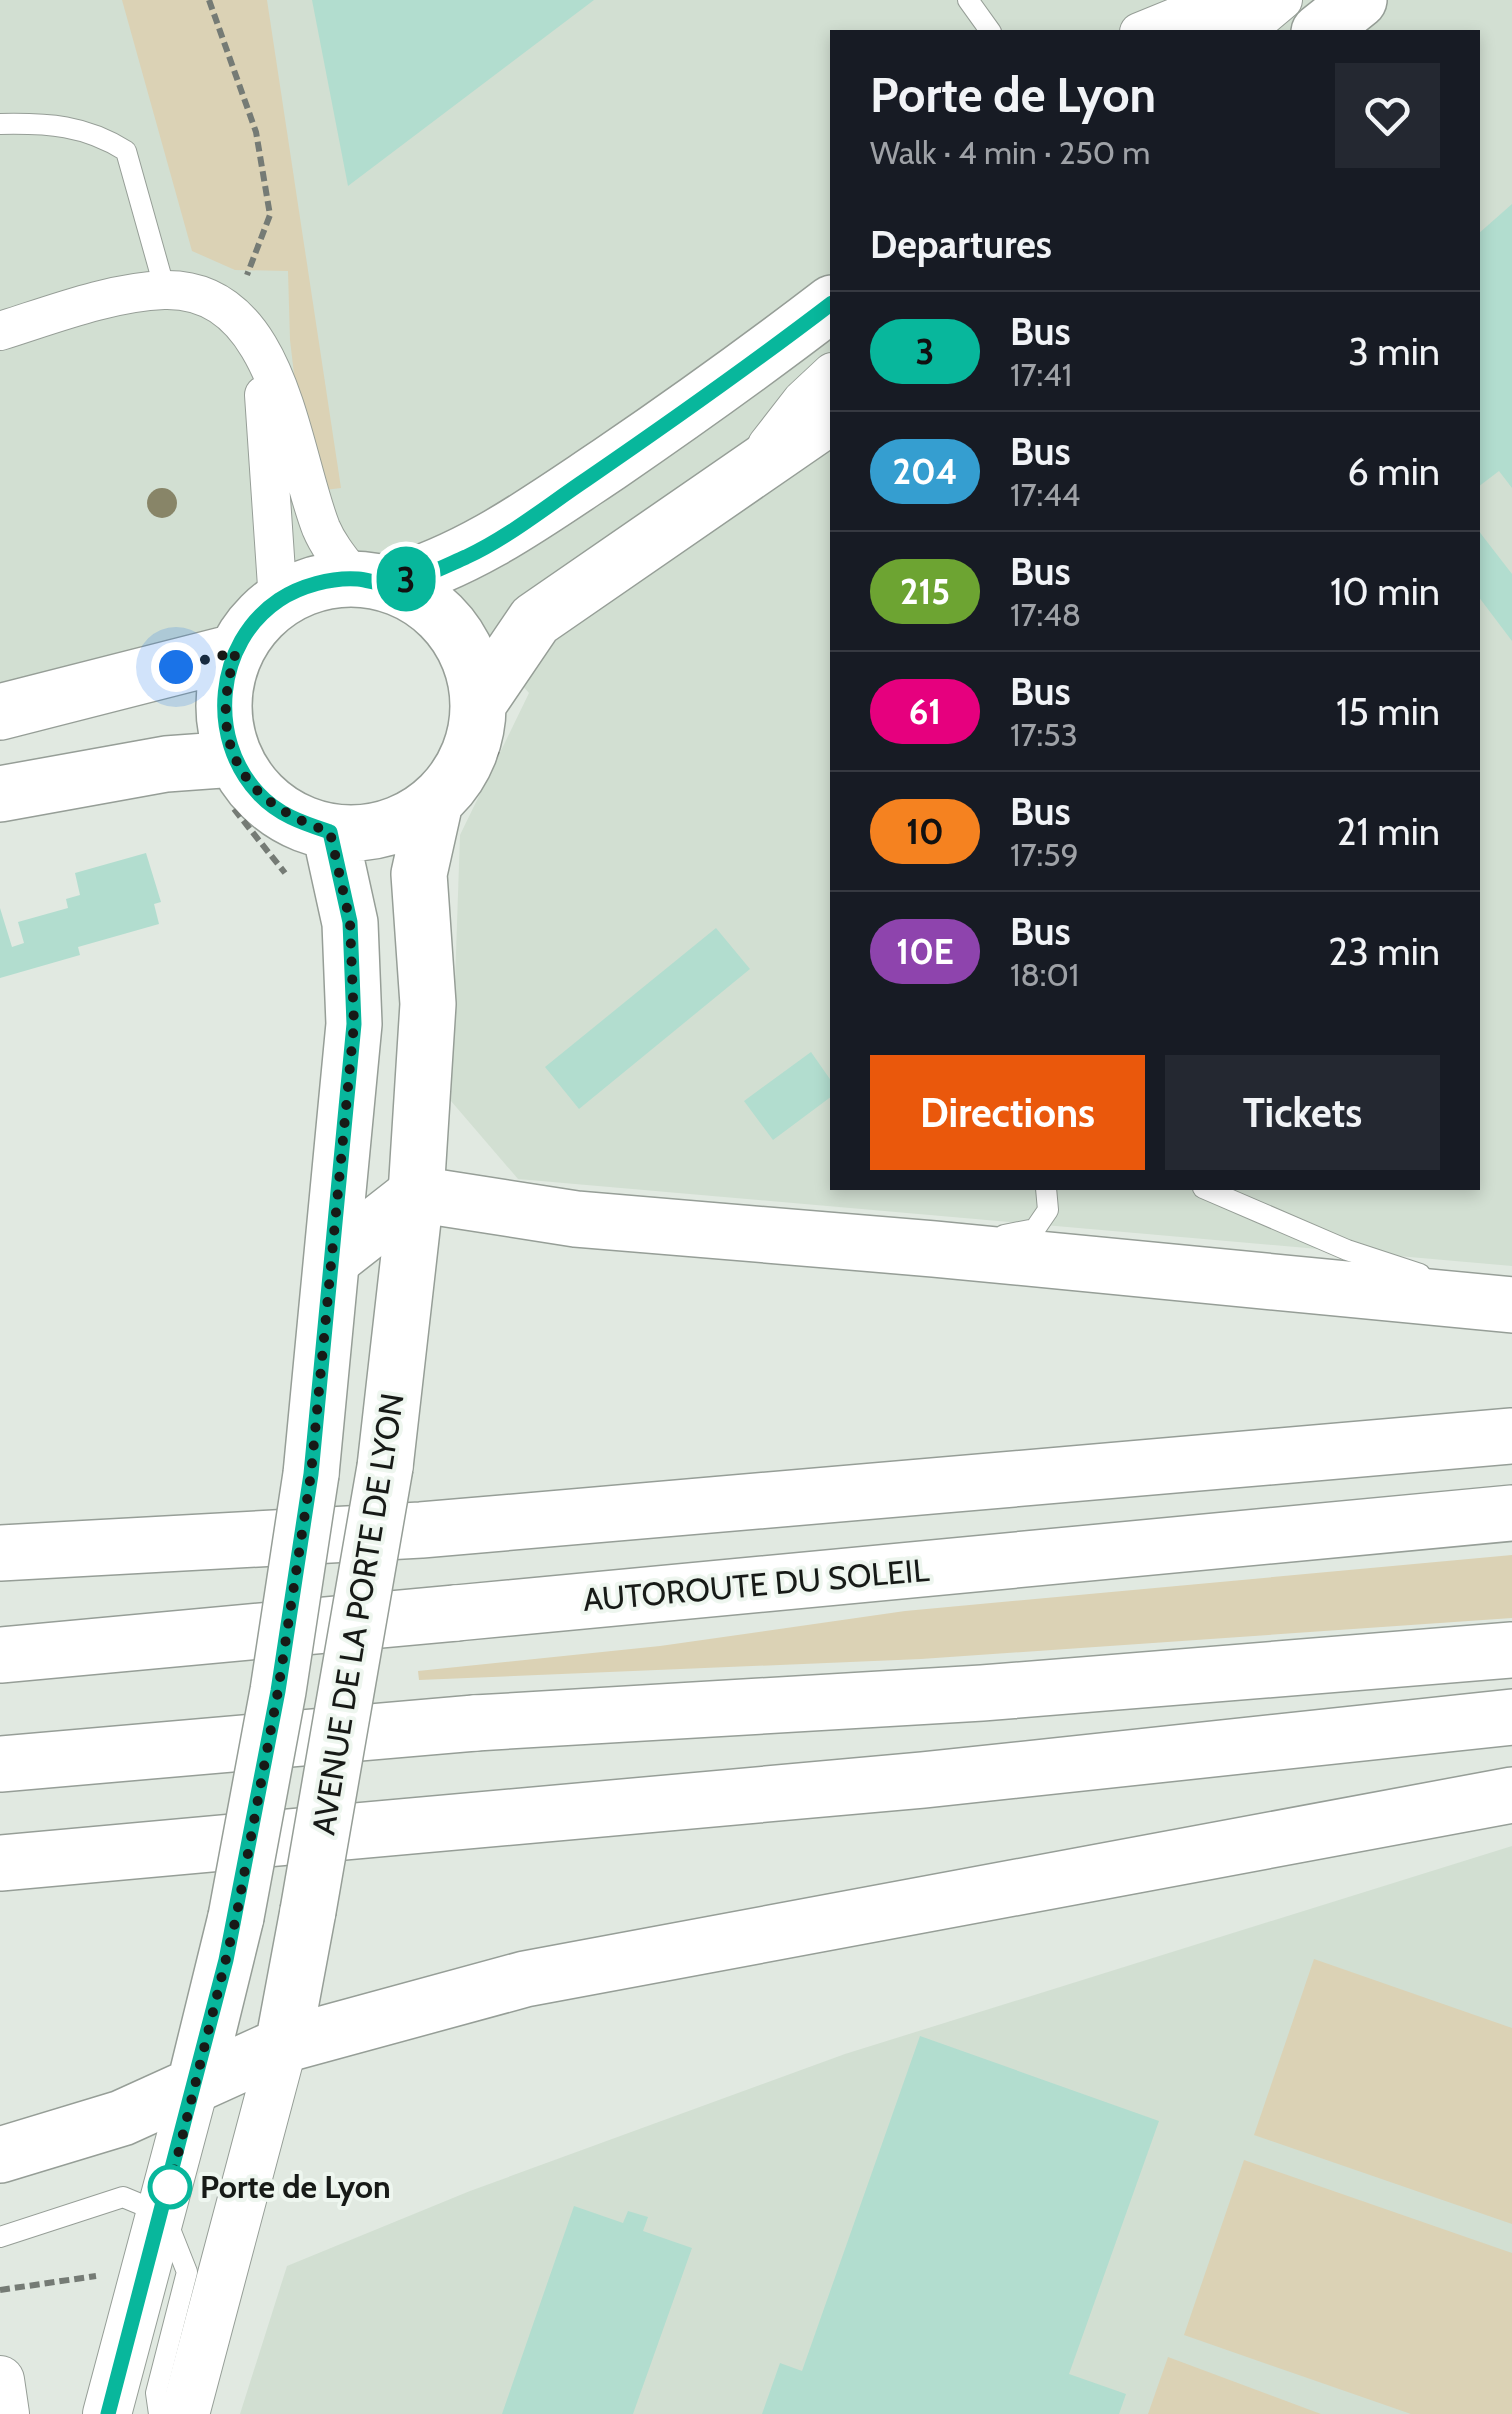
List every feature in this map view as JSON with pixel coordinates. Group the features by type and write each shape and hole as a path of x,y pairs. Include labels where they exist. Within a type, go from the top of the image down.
{"main road":[{"path":"1201,30 1242,0"},
{"path":"1322,30 1359,0"},
{"path":"371,581 424,602 453,630 471,665 478,704 474,741 458,774 435,802 404,822 368,833 330,832 291,820 258,794 235,759 224,724 224,687 236,652 254,624 278,600 315,584 430,572 490,544 728,382 830,304"},
{"path":"478,704 535,620 830,417"},
{"path":"0,712 236,652"},
{"path":"0,794 166,764 235,759"},
{"name":"AVENUE DE LA PORTE DE LYON","path":"283,2045 385,1467 416,1194 428,1004 419,874 435,802"},
{"name":"AVENUE DE LA PORTE DE LYON","path":"196,2084 236,1918 278,1691 311,1474 354,1008 350,922 330,832"},
{"path":"332,1259 416,1194 576,1220 934,1248 1512,1304"},
{"path":"0,1553 421,1530 1512,1436"},
{"name":"AUTOROUTE DU SOLEIL","path":"0,1655 1512,1513"},
{"path":"0,1764 475,1723 982,1693 1512,1650"},
{"path":"0,1863 904,1782 1512,1717"},
{"path":"0,2156 122,2118 283,2045 525,1979 1512,1795"}],"street":[{"path":"1144,30 1218,0"},
{"path":"1247,30 1283,0"},
{"path":"0,331 64,311 165,290 199,297 241,322 280,390 322,530 371,581"},
{"path":"241,322 264,398 278,600"},
{"path":"738,483 802,400 830,374"},
{"name":"AVENUE DE LA PORTE DE LYON","path":"185,2414 283,2045"},
{"name":"AVENUE DE LA PORTE DE LYON","path":"108,2414 196,2084"},
{"path":"0,2380 5,2414"}],"lane":[{"path":"968,0 990,30"},
{"path":"0,124 48,123 95,131 126,150 165,290"},
{"path":"934,1248 1035,1229 1048,1210 1046,1190"},
{"path":"1208,1190 1347,1250 1512,1304"},
{"path":"0,2237 123,2198 164,2214 187,2272 156,2393 159,2414"}],"path":[{"path":"208,0 256,132 270,215 241,322"},
{"path":"0,2290 102,2275"}],"shaded area":[{"path":"0,0 1512,0 1512,1266 518,1179 451,1101 460,835 529,693 403,551 207,633 0,684"},
{"path":"122,0 267,0 341,488 308,492 290,340 288,271 235,270 192,251"},
{"path":"1512,1555 1512,1618 921,1659 419,1680 418,1671 660,1646 905,1611"},
{"path":"1512,1846 1512,2414 240,2414 287,2266 470,2191 845,2054"},
{"path":"1314,1959 1512,2028 1512,2224 1254,2135"},
{"path":"1244,2160 1512,2253 1512,2414 1411,2414 1184,2335"},
{"path":"1168,2357 1321,2414 1148,2414"}],"building":[{"path":"312,0 594,0 348,186"},
{"path":"1512,204 1512,488 1499,471 1480,485 1480,232"},
{"path":"1480,533 1512,574 1512,641 1480,599"},
{"path":"146,853 161,902 154,904 159,924 78,947 80,955 0,978 0,908 12,947 24,943 18,922 68,908 66,899 80,895 75,873"},
{"path":"716,928 750,969 579,1109 545,1067"},
{"path":"811,1052 830,1079 830,1097 773,1140 744,1101"},
{"path":"920,2036 1159,2121 1069,2374 1126,2394 1119,2414 762,2414 780,2363 802,2371"},
{"path":"574,2206 623,2223 628,2211 648,2217 643,2231 692,2248 633,2414 502,2414"}],"bus line":[{"name":"3","path":"108,2414 164,2214 236,1918 278,1691 311,1474 354,1024 350,922 330,832 291,820 258,794 235,759 224,724 224,687 236,652 254,624 278,600 315,584 355,578 388,584 464,558 728,382 830,305"}],"place":[{"name":"Porte de Lyon","path":"170,2187"}],"route":[{"path":"170,2187 236,1918 278,1691 311,1474 354,1024 350,922 330,832 291,820 258,794 235,759 224,724 224,687 236,652 176,667"}]}
